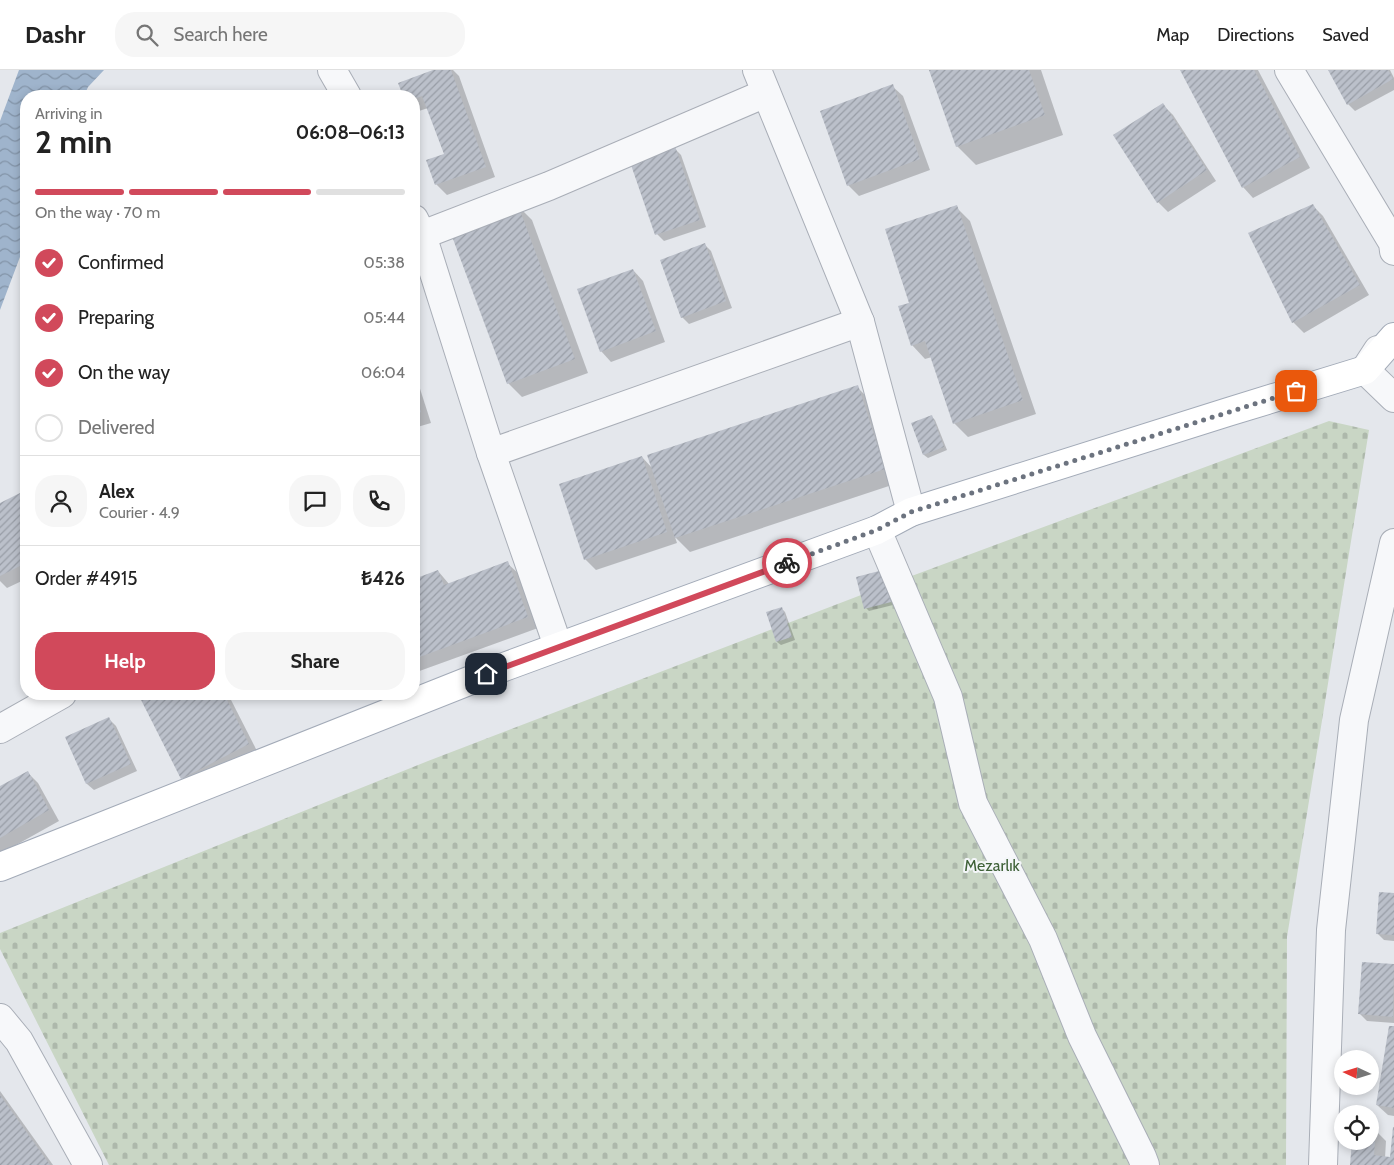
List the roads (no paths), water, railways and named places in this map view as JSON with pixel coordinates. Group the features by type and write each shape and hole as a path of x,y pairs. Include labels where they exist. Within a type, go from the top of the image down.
{"main road":[{"path":"0,867 558,646 877,530 911,512 1365,370 1394,337"}],"street":[{"path":"332,70 344,90"},
{"path":"1289,70 1393,243 1394,251"},
{"path":"420,226 549,186 761,82 860,322 911,512"},
{"path":"420,233 491,453 558,646"},
{"path":"491,453 860,322"},
{"path":"1394,326 1365,370 1394,398"},
{"path":"877,530 948,697 974,803 1043,939 1082,1036 1145,1165"},
{"path":"1322,1165 1331,930 1353,730 1394,543"},
{"path":"0,729 51,700"},
{"path":"0,1018 19,1041 88,1165"}],"water":[{"path":"19,70 104,70 87,90 20,90 20,257 0,310 0,121"}],"park label":[{"name":"Mezarlık","path":"992,865"}]}
